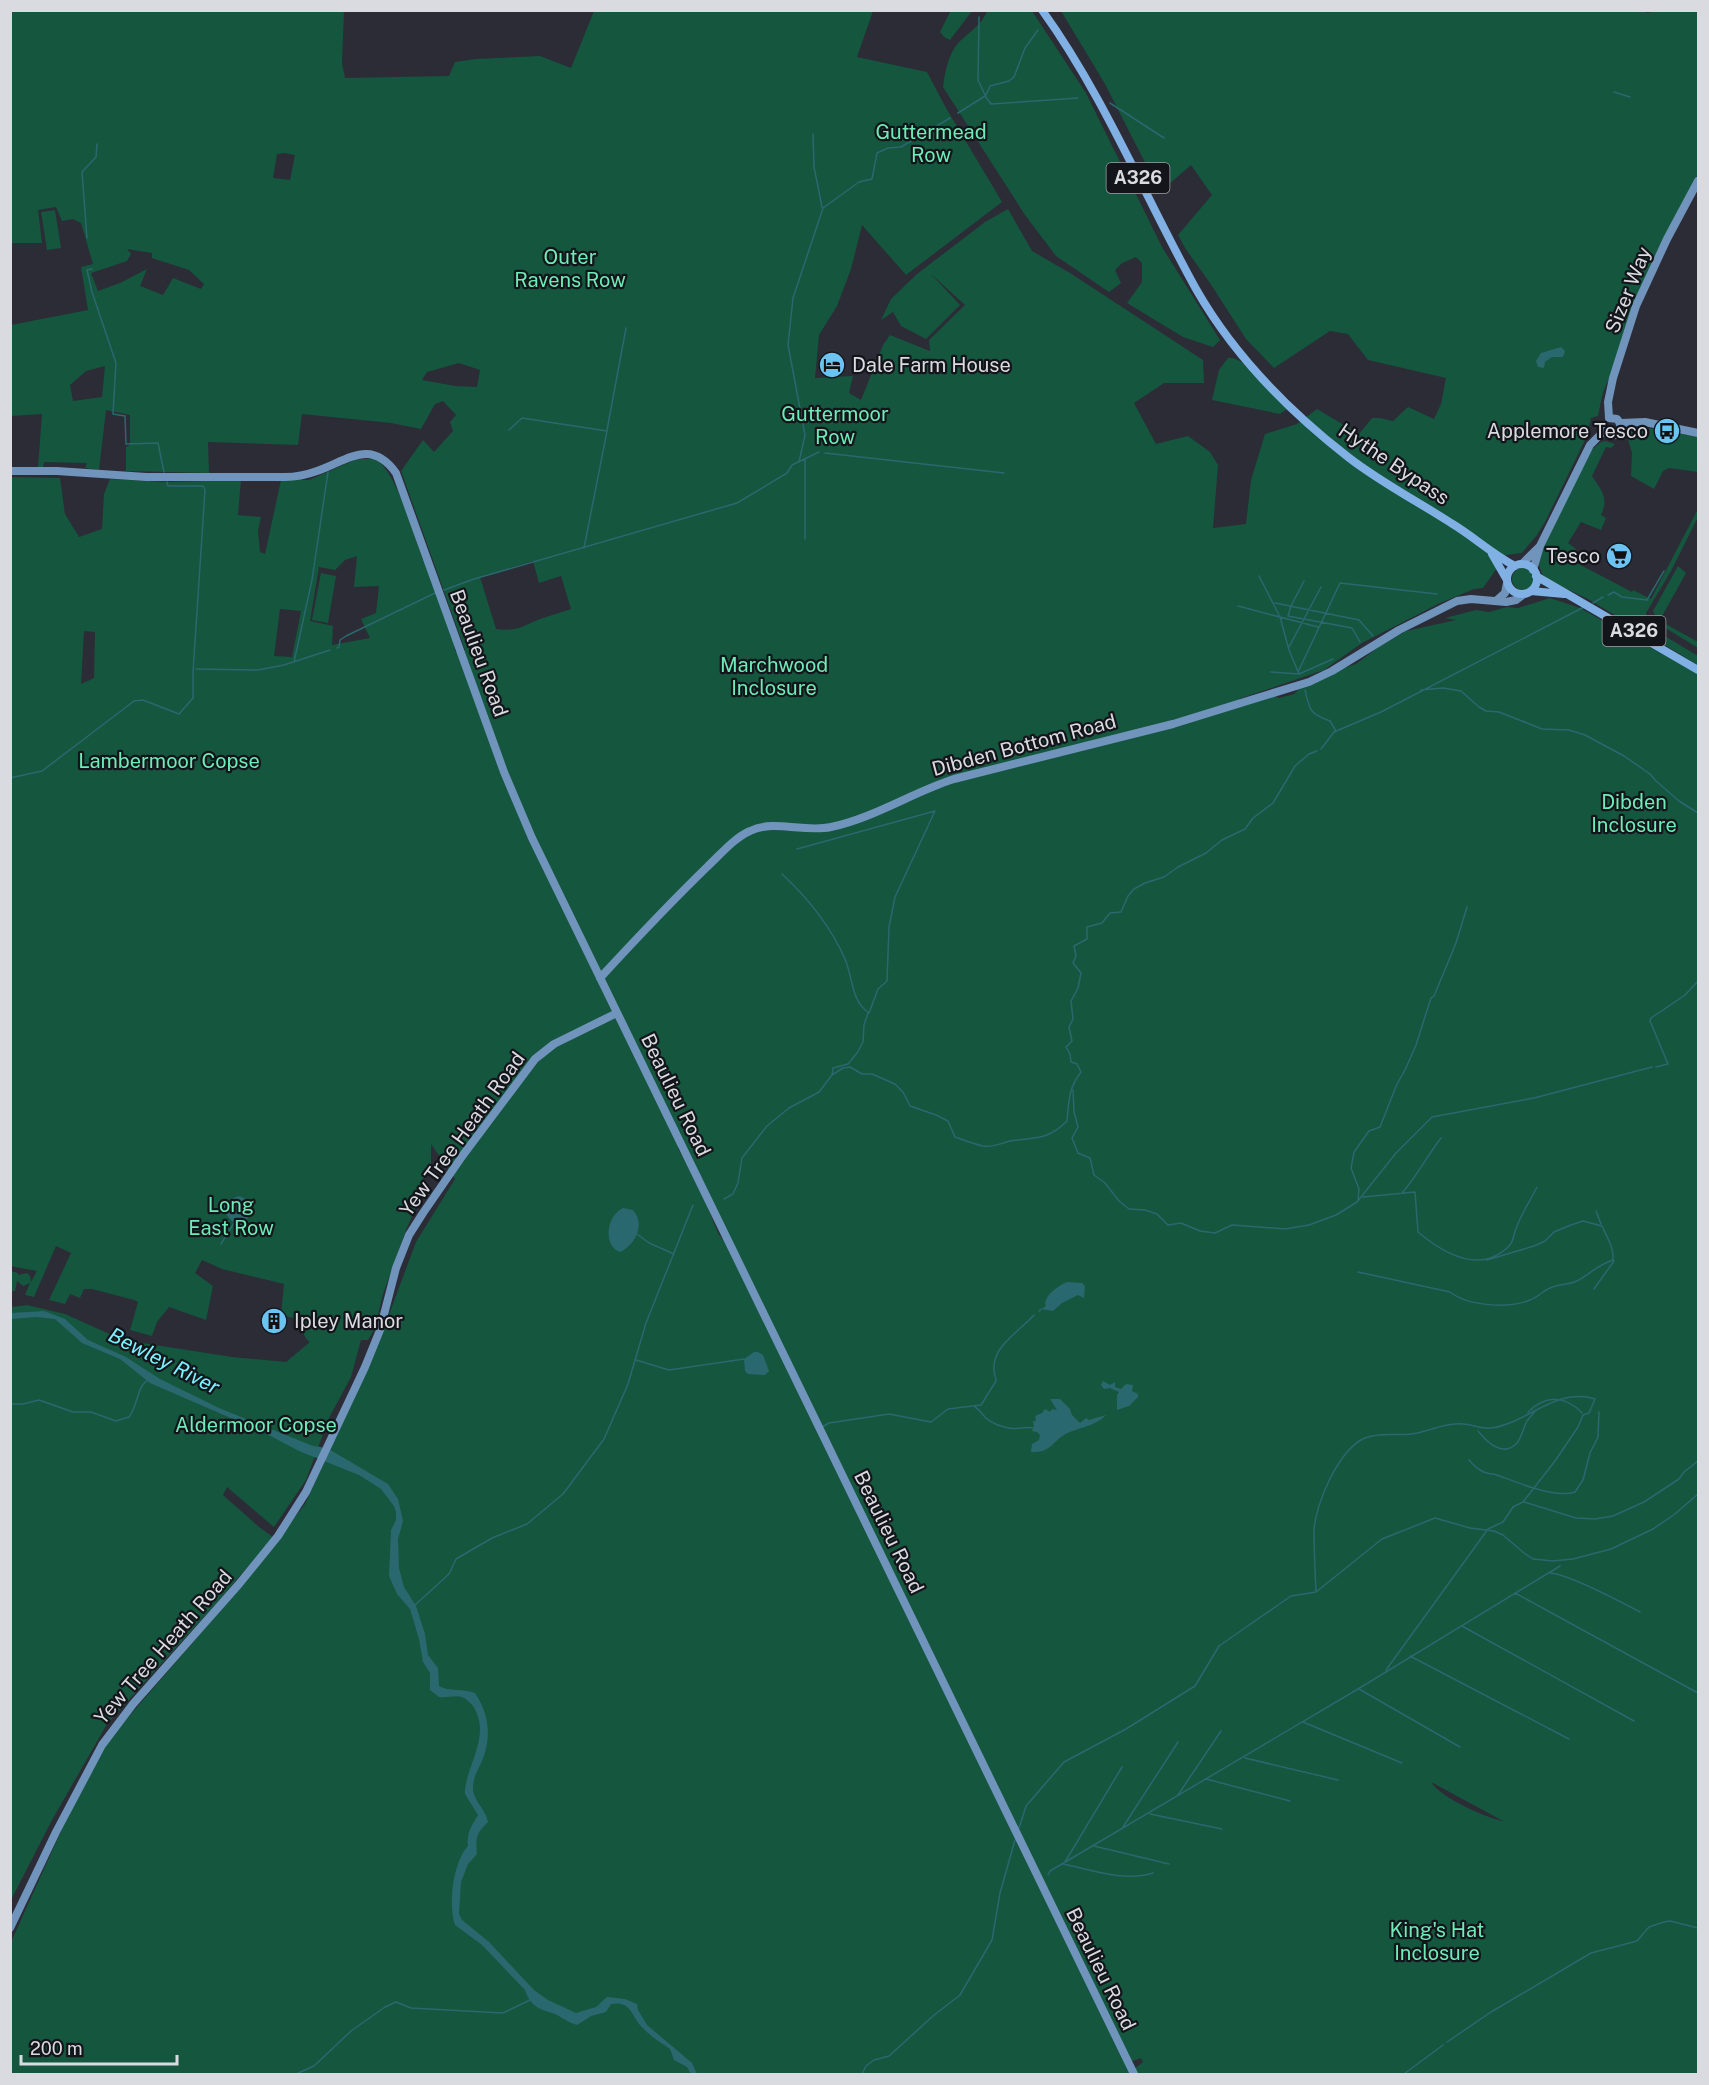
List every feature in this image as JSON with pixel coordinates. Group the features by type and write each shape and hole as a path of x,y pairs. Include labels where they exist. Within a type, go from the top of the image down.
{"main road":[{"name":"Hythe Bypass","path":"1042,10 1089,84 1197,291 1234,345 1272,388 1313,428 1348,457 1469,534 1491,552 1518,565"},
{"name":"Hythe Bypass","path":"1491,552 1507,581"},
{"path":"1518,565 1535,573 1536,584 1528,592 1516,593 1507,581 1509,572 1518,565"},
{"name":"A326","path":"1535,573 1698,670"},
{"name":"A326","path":"1528,592 1568,594"}],"street":[{"name":"Sizer Way","path":"1609,418 1608,402 1613,378 1636,306 1666,239 1698,181"},
{"path":"1621,423 1621,429 1617,435 1608,435 1604,431 1603,425 1609,418 1617,419 1621,423 1645,422 1698,433"},
{"path":"1535,573 1540,546 1590,445 1604,431"},
{"name":"Beaulieu Road","path":"10,471 57,471 146,477 285,477 306,475 346,458 366,453 390,464 406,497 510,787 538,849 1134,2074"},
{"path":"1518,565 1540,546"},
{"path":"1496,601 1505,593 1507,581"},
{"name":"Dibden Bottom Road","path":"600,978 666,908 724,852 742,835 758,827 774,825 808,830 833,826 864,816 916,792 954,778 1205,714 1309,682 1399,630 1457,601 1471,599 1506,602 1516,600 1528,592"},
{"name":"Yew Tree Heath Road","path":"10,1928 56,1832 102,1745 133,1704 278,1536 306,1492 365,1367 380,1330 396,1268 409,1235 423,1212 480,1130 536,1059 554,1044 617,1013"}],"green space":[{"path":"951,10 972,11 950,40 940,32"},
{"path":"1644,10 1647,13 1660,10 1698,11 1698,173 1695,184 1651,263 1612,375 1604,389 1598,416 1591,418 1587,436 1537,535 1522,553 1506,555 1483,588 1474,589 1440,603 1362,643 1324,670 1239,699 1242,705 1275,696 1279,698 1294,694 1300,688 1356,664 1380,646 1406,631 1456,620 1445,618 1476,610 1489,612 1507,607 1518,608 1550,598 1580,608 1698,674 1698,2074 1136,2074 1134,2069 1143,2062 1141,2058 1130,2062 680,1138 678,1149 696,1178 718,1233 726,1244 1132,2074 11,2074 11,1942 62,1829 105,1744 234,1595 305,1504 378,1344 416,1242 455,1179 431,1144 431,1167 412,1197 415,1209 383,1294 375,1328 368,1340 361,1340 351,1377 329,1418 306,1480 274,1527 227,1487 223,1495 273,1537 107,1724 52,1820 11,1900 11,1307 27,1305 65,1314 123,1340 232,1357 286,1362 310,1342 304,1335 302,1320 281,1315 284,1284 222,1269 202,1260 195,1273 213,1286 206,1320 169,1307 157,1322 152,1336 130,1330 138,1302 134,1300 84,1289 80,1298 70,1294 65,1304 49,1300 71,1253 56,1246 34,1297 25,1295 30,1283 23,1286 17,1281 15,1291 11,1291 11,1271 18,1275 27,1273 31,1282 37,1271 10,1266 11,477 60,478 65,514 79,537 102,529 104,494 110,479 167,482 241,480 238,515 261,517 258,531 260,552 265,554 281,480 309,480 357,459 376,459 391,477 410,521 423,560 429,561 453,636 455,651 465,650 401,471 423,440 434,452 453,431 450,422 456,415 443,401 435,404 421,429 391,423 302,414 298,445 208,442 209,473 126,471 126,447 130,445 130,415 106,410 99,470 85,468 87,463 44,462 43,467 38,467 42,414 11,416 11,325 88,310 81,267 93,264 81,223 73,219 62,221 56,207 38,210 42,243 11,243 10,11 344,11 342,63 345,78 449,76 455,62 540,56 571,68 594,11 873,11 857,57 927,72 1002,202 906,275 862,225 851,269 837,306 819,335 815,378 853,376 849,393 861,400 883,345 890,335 930,351 929,340 965,305 931,274 960,305 926,339 901,326 893,312 881,320 891,299 917,274 985,222 1008,209 1032,251 1070,273 1203,360 1204,383 1164,383 1134,403 1156,444 1188,436 1210,452 1218,465 1213,528 1246,524 1251,480 1265,434 1297,424 1317,409 1359,434 1372,418 1393,421 1408,407 1434,419 1441,404 1446,378 1368,360 1348,334 1330,331 1274,368 1246,339 1178,235 1212,195 1191,165 1160,192 1105,84 1061,11","holes":["277,154 295,155 290,180 273,178","127,249 152,253 152,258 189,270 204,284 201,289 173,278 163,295 140,286 147,269 98,291 91,273 127,261 131,254","459,363 480,370 477,387 422,380 427,372","105,366 102,397 73,401 70,385 86,371","357,556 354,587 379,586 376,613 361,619 370,638 332,645 333,626 310,621 319,567 335,570 345,560","533,561 539,583 561,576 571,609 510,630 496,629 480,577","280,609 301,611 292,657 274,656","84,631 95,632 94,678 81,684","1431,1782 1504,1822 1454,1801"]},
{"path":"987,11 1032,11 1086,93 1162,247 1220,340 1213,347 1183,337 1127,303 1142,282 1142,263 1136,257 1122,263 1115,270 1121,283 1109,292 1056,256 1025,215 943,87 952,52"},
{"path":"55,210 61,248 47,250 41,212"},
{"path":"1228,358 1242,362 1287,409 1280,414 1212,400 1219,370"},
{"path":"1633,427 1698,437 1698,472 1669,468 1663,471 1654,489 1631,476 1632,453 1627,436"},
{"path":"1601,442 1615,444 1611,448 1606,447 1592,476 1603,495 1604,504 1601,515 1606,518 1601,530 1581,522 1568,543 1576,549 1571,560 1632,592 1633,590 1651,599 1698,509 1698,517 1671,571 1646,613 1647,623 1653,629 1698,656 1698,665 1588,599 1552,582 1542,574 1538,562 1542,548 1590,451"},
{"path":"1678,566 1686,573 1661,618 1664,623 1698,642 1698,648 1659,624 1653,611"},
{"path":"1523,568 1531,571 1534,579 1531,587 1523,590 1515,587 1512,579 1515,571"},
{"path":"321,573 336,576 328,623 312,620"}],"water":[{"path":"1561,347 1565,351 1563,357 1552,357 1545,362 1544,368 1538,367 1536,361 1541,353"},
{"path":"239,1196 251,1201 252,1204 246,1224 241,1226 232,1221 222,1210 226,1201"},
{"path":"623,1208 633,1210 639,1221 639,1228 634,1239 620,1252 611,1243 609,1230 613,1217"},
{"path":"1067,1282 1082,1283 1085,1286 1084,1298 1078,1295 1062,1303 1053,1311 1042,1309 1050,1294"},
{"path":"44,1311 65,1319 88,1340 126,1357 160,1379 219,1408 313,1446 327,1448 388,1484 398,1499 403,1521 398,1539 399,1568 404,1587 416,1606 425,1634 428,1655 438,1668 439,1686 475,1693 488,1726 485,1752 473,1788 475,1797 488,1822 479,1833 477,1854 468,1864 461,1882 459,1914 462,1920 489,1942 534,1990 548,2000 576,2013 596,2007 607,1997 625,1999 637,2004 647,2025 692,2063 697,2074 691,2074 687,2067 674,2060 670,2049 646,2031 630,2010 623,2005 611,2004 606,2012 591,2016 577,2025 537,2007 530,2001 525,1990 482,1945 455,1925 452,1895 455,1873 468,1846 470,1830 478,1815 465,1794 465,1789 477,1748 480,1727 473,1706 465,1699 459,1696 439,1697 430,1690 430,1673 423,1662 410,1609 397,1594 389,1576 391,1530 396,1520 396,1512 381,1489 359,1475 299,1451 263,1432 150,1383 120,1359 82,1343 55,1319 36,1317 11,1319 11,1313"},
{"path":"754,1352 763,1355 769,1371 765,1375 748,1374 745,1371 744,1359"},
{"path":"1103,1381 1110,1385 1115,1382 1115,1387 1121,1389 1126,1384 1133,1385 1132,1391 1138,1394 1138,1397 1129,1406 1117,1410 1119,1392 1110,1388 1104,1389 1101,1385"},
{"path":"1050,1399 1060,1399 1080,1423 1086,1418 1089,1420 1106,1415 1097,1422 1069,1432 1045,1450 1031,1452 1032,1444 1039,1440 1040,1435 1032,1431 1033,1421 1036,1421 1035,1416 1045,1409 1050,1412 1052,1409 1057,1410"}],"waterway":[{"path":"979,17 978,80 985,95"},
{"path":"986,95 990,86 1009,81 1014,77 1025,48 1038,30"},
{"path":"1614,92 1630,97"},
{"path":"958,113 985,96 991,104 1078,98"},
{"path":"1110,103 1164,138"},
{"path":"799,462 805,435 788,345 793,298 823,208 859,182 872,179 877,153 888,148 901,147 950,118"},
{"path":"813,134 814,167 822,207"},
{"path":"87,238 82,172 96,157 97,144"},
{"path":"92,269 87,270 92,292 116,363 113,414 125,416 126,444 158,443 164,472"},
{"path":"607,430 626,328"},
{"path":"509,430 522,418 607,431 584,548"},
{"path":"444,590 474,579 737,503 787,473 792,465 819,452"},
{"path":"825,453 1004,473"},
{"path":"805,459 805,539"},
{"path":"294,662 312,580 328,472"},
{"path":"10,778 42,771 134,701 143,700 179,714 193,698 205,490 203,486 168,486 167,482"},
{"path":"1608,595 1614,592 1622,597 1647,600 1664,571"},
{"path":"1259,576 1280,617 1289,650 1299,674 1333,659"},
{"path":"1288,616 1304,581"},
{"path":"1298,672 1340,583 1437,594"},
{"path":"1289,647 1321,587"},
{"path":"337,648 340,640 346,636 435,593"},
{"path":"1593,603 1603,597"},
{"path":"1275,603 1359,620 1373,636"},
{"path":"1238,606 1318,627"},
{"path":"1321,749 1334,732 1381,712 1584,607"},
{"path":"1288,616 1352,628 1360,642"},
{"path":"196,669 258,670 284,665 330,650"},
{"path":"1271,672 1299,674"},
{"path":"1421,690 1443,688 1461,691 1486,711 1499,712 1542,729 1569,730 1585,735 1624,756 1650,774 1679,801 1698,813"},
{"path":"1305,690 1308,703 1314,713 1330,721 1336,731"},
{"path":"724,1199 733,1194 738,1183 742,1158 767,1126 789,1108 819,1092 832,1075 843,1068 850,1067 862,1074 872,1074 895,1084 903,1092 910,1106 948,1121 955,1137 980,1145 990,1146 1040,1137 1060,1127 1067,1121 1071,1090 1081,1072 1077,1064 1071,1062 1066,1047 1072,1041 1069,1027 1073,1019 1071,1001 1078,988 1081,973 1073,963 1076,956 1074,946 1087,939 1087,927 1102,923 1110,913 1121,912 1134,889 1164,877 1206,853 1222,840 1245,829 1253,818 1273,803 1295,766 1309,754 1317,751"},
{"path":"782,874 810,903 833,935 848,966 856,996 869,1013 878,989 887,981 889,927 895,897 935,811 797,849"},
{"path":"1358,1200 1359,1189 1351,1168 1354,1152 1369,1131 1380,1127 1416,1045 1431,998 1434,996 1456,943 1467,907"},
{"path":"1656,1067 1668,1064 1650,1021 1651,1018 1685,995 1698,981"},
{"path":"832,1075 833,1068 848,1064 857,1053 863,1042 864,1025 868,1013"},
{"path":"1073,1090 1074,1112 1078,1127 1072,1138 1078,1153 1090,1158 1094,1175 1105,1183 1119,1201 1129,1209 1145,1210 1157,1214 1168,1225 1181,1223 1200,1231 1215,1233 1232,1225 1285,1229 1309,1225 1336,1215 1357,1202 1396,1153 1432,1117 1534,1098 1652,1067"},
{"path":"1402,1193 1441,1138"},
{"path":"1363,1197 1415,1192 1418,1232 1450,1253 1474,1260 1498,1255 1509,1246 1520,1218 1537,1187"},
{"path":"414,1606 449,1574 456,1559 492,1538 527,1524 563,1494 604,1439 628,1384 646,1323 693,1205"},
{"path":"1596,1211 1601,1224"},
{"path":"1358,1272 1450,1292 1477,1303 1511,1305 1530,1300 1547,1289 1577,1281 1613,1260 1613,1256 1602,1226 1583,1221 1554,1232 1545,1241 1534,1246 1487,1260"},
{"path":"221,1244 234,1223"},
{"path":"637,1234 649,1243 674,1254"},
{"path":"1594,1289 1614,1261"},
{"path":"822,1427 829,1423 889,1414 931,1422 948,1409 981,1405 996,1381 994,1369 998,1352 1009,1338 1034,1315"},
{"path":"636,1360 669,1370 744,1359"},
{"path":"10,1404 39,1400 73,1412 91,1412 116,1421 129,1417 144,1383 148,1380"},
{"path":"1316,1591 1315,1520 1330,1478 1346,1453 1355,1444 1371,1436 1411,1434 1449,1425 1464,1424 1491,1428 1517,1420 1542,1407 1567,1398 1595,1399 1589,1413 1583,1415 1578,1427 1555,1461 1523,1502 1513,1507 1503,1522 1488,1529 1386,1670"},
{"path":"1528,1412 1542,1402 1555,1399 1569,1403 1582,1413"},
{"path":"975,1407 988,1420 1000,1426 1034,1428"},
{"path":"1478,1431 1496,1447 1501,1449 1512,1447 1519,1441 1527,1421 1536,1410"},
{"path":"1469,1460 1483,1472 1534,1488 1567,1494 1575,1492 1583,1480 1590,1453 1598,1437 1599,1412"},
{"path":"1524,1502 1576,1518 1595,1519 1613,1516 1644,1502 1679,1479 1698,1461"},
{"path":"1019,1828 1026,1806 1064,1762 1126,1729 1195,1686 1219,1646 1291,1596 1316,1592 1382,1539 1435,1518 1470,1528 1494,1531 1503,1535 1533,1559 1553,1561 1573,1559 1611,1549 1653,1529 1698,1494"},
{"path":"1048,1875 1050,1871 1358,1689 1560,1566"},
{"path":"1550,1573 1582,1583 1640,1612"},
{"path":"1515,1593 1698,1693"},
{"path":"1462,1626 1634,1721"},
{"path":"1410,1656 1569,1739"},
{"path":"1359,1689 1460,1747"},
{"path":"1303,1722 1402,1763"},
{"path":"1178,1795 1221,1731"},
{"path":"1123,1827 1178,1742"},
{"path":"1245,1758 1338,1780"},
{"path":"1065,1862 1122,1767"},
{"path":"1206,1779 1290,1801"},
{"path":"1150,1814 1222,1829"},
{"path":"862,2074 866,2066 874,2060 889,2056 960,1995 992,1940 1000,1893 1015,1840"},
{"path":"1094,1846 1169,1864"},
{"path":"1063,1864 1119,1876 1153,1873"},
{"path":"1447,2042 1491,2012 1591,1953 1637,1941 1649,1927 1664,1922 1670,1921 1698,1928"},
{"path":"296,2074 314,2066 351,2031 396,2002 411,2008 503,2013 530,2000"},
{"path":"1404,2074 1443,2045"}],"place":[{"name":"Dale Farm House","path":"832,365"},
{"name":"Applemore Tesco","path":"1667,431"},
{"name":"Tesco","path":"1619,556"},
{"name":"Ipley Manor","path":"274,1321"}],"park label":[{"name":"Guttermead Row","path":"931,144"},
{"name":"Outer Ravens Row","path":"570,268"},
{"name":"Guttermoor Row","path":"835,426"},
{"name":"Marchwood Inclosure","path":"774,676"},
{"name":"Lambermoor Copse","path":"169,761"},
{"name":"Dibden Inclosure","path":"1634,814"},
{"name":"Long East Row","path":"231,1216"},
{"name":"Aldermoor Copse","path":"256,1425"},
{"name":"King's Hat Inclosure","path":"1437,1942"}],"water label":[{"name":"Bewley River","path":"164,1361"}]}
